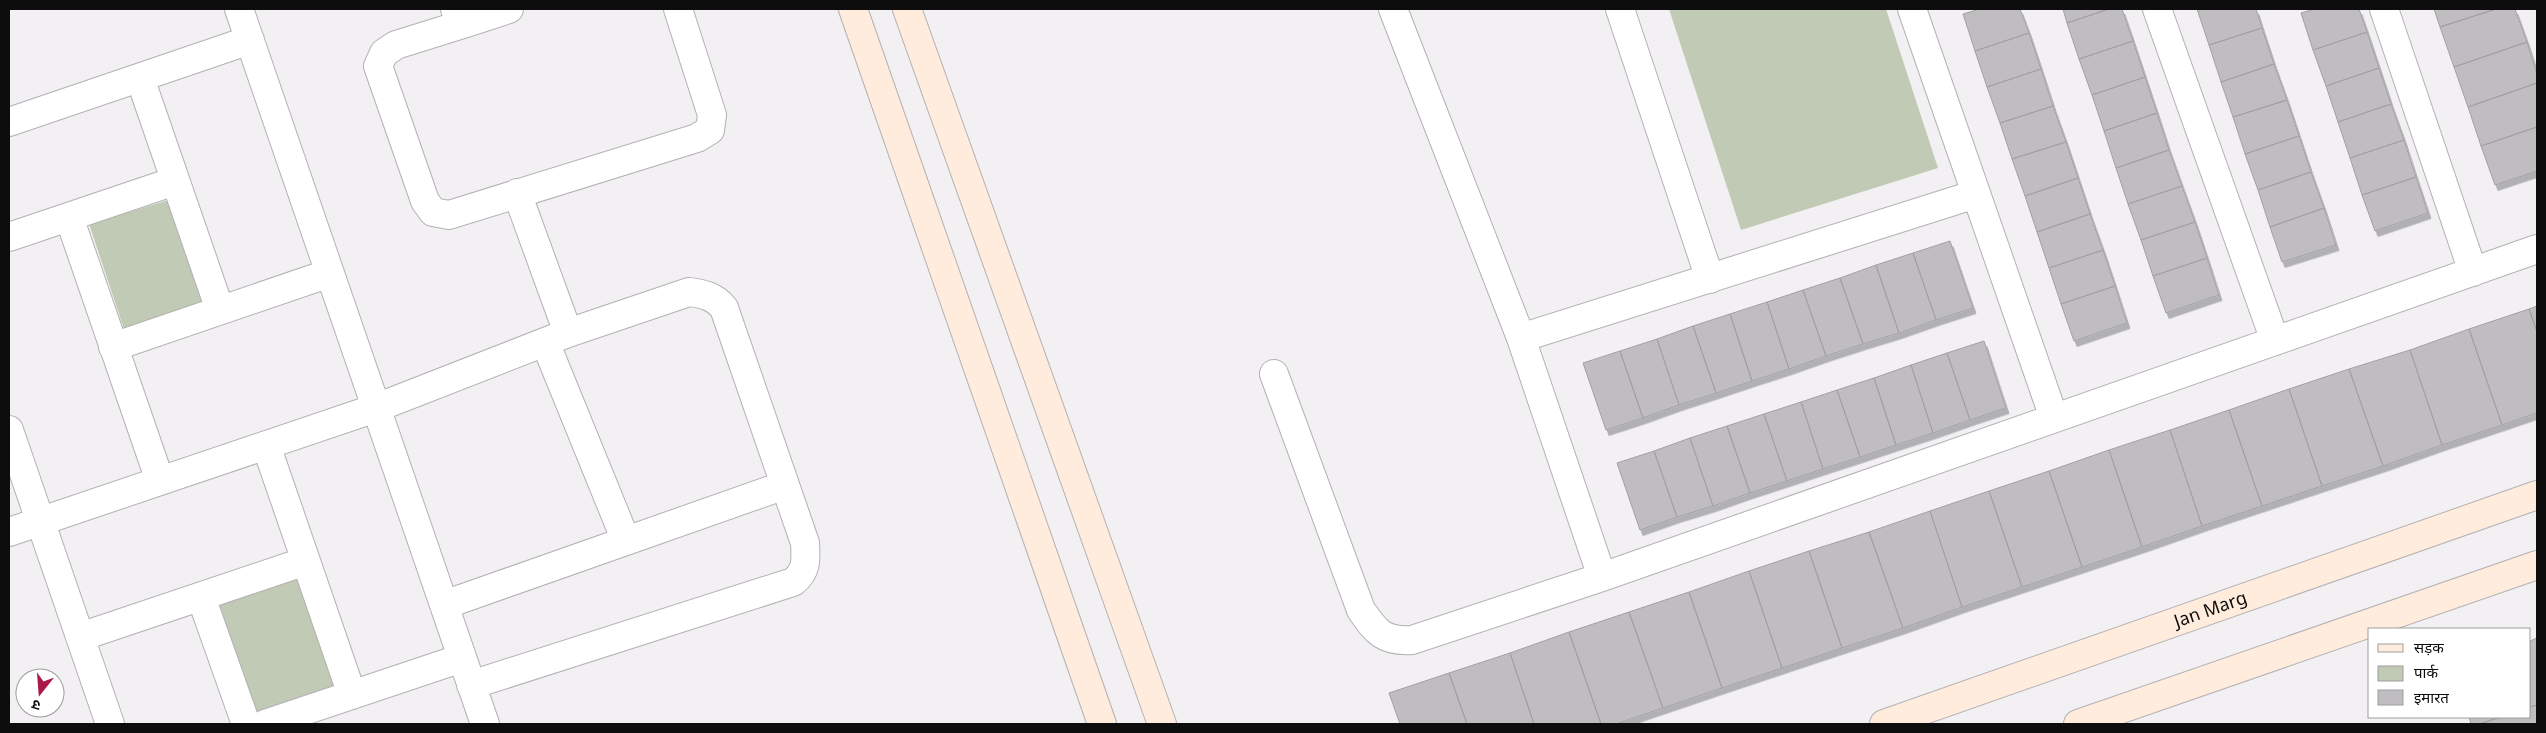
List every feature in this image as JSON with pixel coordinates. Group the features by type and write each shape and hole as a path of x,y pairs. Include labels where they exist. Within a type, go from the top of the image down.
{"main road":[{"path":"853,9 1102,724"},
{"path":"907,9 1162,724"},
{"name":"Jan Marg","path":"1884,724 2537,495"},
{"path":"2078,724 2537,565"}],"street":[{"path":"239,9 485,724"},
{"path":"508,9 458,17 384,53 378,66 425,201 434,212 449,215 697,138 710,130 712,115 678,9"},
{"path":"1393,9 1521,338 1602,577"},
{"path":"1620,9 1710,279"},
{"path":"1912,9 2054,418"},
{"path":"2158,9 2275,341"},
{"path":"2384,9 2473,272"},
{"path":"9,122 250,40"},
{"path":"140,78 220,310"},
{"path":"9,237 175,181"},
{"path":"517,193 556,337 626,541"},
{"path":"1521,338 1976,194"},
{"path":"69,217 160,481"},
{"path":"1274,374 1362,610 1374,629 1395,641 1412,640 1602,577 2537,249"},
{"path":"113,347 330,273"},
{"path":"9,532 376,408 556,337 689,292 706,294 717,300 724,308 805,543 806,562 802,574 793,582 471,685"},
{"path":"9,430 110,724"},
{"path":"266,445 352,695"},
{"path":"444,605 785,485"},
{"path":"80,637 306,561"},
{"path":"201,596 246,724"},
{"path":"265,724 462,658"}],"green space":[{"path":"1669,9 1886,9 1938,168 1741,230"},
{"path":"169,200 205,303 124,329 89,224"},
{"path":"298,579 335,690 255,713 218,605"}],"building":[{"path":"1980,9 2020,9 2029,33 1975,51 1963,14"},
{"path":"2063,9 2109,9 2067,23"},
{"path":"2109,9 2122,9 2133,41 2079,59 2067,23"},
{"path":"2197,9 2256,9 2262,28 2209,45"},
{"path":"2315,9 2359,9 2367,32 2313,50 2301,13"},
{"path":"2434,9 2496,9 2440,27"},
{"path":"2496,9 2515,9 2527,42 2454,67 2440,27"},
{"path":"2262,28 2274,64 2221,82 2209,45"},
{"path":"2367,32 2379,68 2326,86 2313,50"},
{"path":"2029,33 2041,69 1987,87 1975,51"},
{"path":"2133,41 2145,77 2092,95 2079,59"},
{"path":"2527,42 2537,74 2537,83 2468,107 2454,67"},
{"path":"2274,64 2287,100 2233,117 2221,82"},
{"path":"2379,68 2391,104 2338,122 2326,86"},
{"path":"2041,69 2053,106 2000,123 1987,87"},
{"path":"2145,77 2157,113 2104,131 2092,95"},
{"path":"2537,83 2537,127 2481,146 2468,107"},
{"path":"2287,100 2299,136 2245,154 2233,117"},
{"path":"2391,104 2404,140 2350,158 2338,122"},
{"path":"2053,106 2066,142 2012,159 2000,123"},
{"path":"2157,113 2169,150 2116,168 2104,131"},
{"path":"2537,127 2537,171 2495,185 2481,146"},
{"path":"2299,136 2311,172 2258,190 2245,154"},
{"path":"2404,140 2416,177 2362,195 2350,158"},
{"path":"2066,142 2078,178 2025,196 2012,159"},
{"path":"2169,150 2182,186 2128,204 2116,168"},
{"path":"2311,172 2324,208 2270,227 2258,190"},
{"path":"2416,177 2428,213 2375,231 2362,195"},
{"path":"2078,178 2090,214 2037,232 2025,196"},
{"path":"2182,186 2195,222 2141,240 2128,204"},
{"path":"2324,208 2336,245 2282,262 2270,227"},
{"path":"2090,214 2103,250 2049,268 2037,232"},
{"path":"2195,222 2207,258 2153,276 2141,240"},
{"path":"1950,241 1973,308 1936,320 1913,253"},
{"path":"2103,250 2115,286 2061,304 2049,268"},
{"path":"1913,253 1936,320 1899,333 1876,265"},
{"path":"2207,258 2219,295 2166,313 2153,276"},
{"path":"1876,265 1899,333 1863,344 1840,278"},
{"path":"1840,278 1863,344 1826,356 1803,290"},
{"path":"2115,286 2127,323 2074,341 2061,304"},
{"path":"1803,290 1826,356 1789,369 1767,302"},
{"path":"1767,302 1789,369 1752,381 1730,314"},
{"path":"2537,306 2537,332 2529,309"},
{"path":"2529,309 2537,332 2537,413 2502,425 2469,329"},
{"path":"1730,314 1752,381 1716,393 1693,326"},
{"path":"1693,326 1716,393 1679,405 1657,339"},
{"path":"2469,329 2502,425 2442,445 2410,350"},
{"path":"1657,339 1679,405 1643,418 1620,351"},
{"path":"1984,341 2006,408 1970,420 1947,353"},
{"path":"2410,350 2442,445 2383,466 2349,369"},
{"path":"1620,351 1643,418 1606,430 1583,363"},
{"path":"1947,353 1970,420 1933,433 1911,365"},
{"path":"1911,365 1933,433 1896,445 1874,378"},
{"path":"2349,369 2383,466 2322,486 2289,389"},
{"path":"1874,378 1896,445 1860,457 1837,390"},
{"path":"2289,389 2322,486 2262,506 2229,410"},
{"path":"1837,390 1860,457 1823,469 1801,402"},
{"path":"1801,402 1823,469 1787,481 1764,414"},
{"path":"2229,410 2262,506 2202,526 2170,430"},
{"path":"1764,414 1787,481 1750,493 1727,426"},
{"path":"1727,426 1750,493 1713,506 1690,438"},
{"path":"2170,430 2202,526 2142,547 2109,450"},
{"path":"1690,438 1713,506 1677,517 1654,451"},
{"path":"2109,450 2142,547 2082,567 2049,471"},
{"path":"1654,451 1677,517 1640,530 1617,463"},
{"path":"2049,471 2082,567 2022,587 1989,491"},
{"path":"1989,491 2022,587 1962,607 1930,511"},
{"path":"1930,511 1962,607 1903,628 1869,532"},
{"path":"1869,532 1903,628 1842,648 1809,551"},
{"path":"1809,551 1842,648 1782,668 1749,571"},
{"path":"1749,571 1782,668 1722,688 1689,592"},
{"path":"1689,592 1722,688 1663,708 1629,612"},
{"path":"1629,612 1663,708 1616,724 1601,724 1569,632"},
{"path":"1569,632 1601,724 1534,724 1510,653"},
{"path":"2537,638 2537,705 2531,707 2531,641"},
{"path":"1510,653 1534,724 1467,724 1449,673"},
{"path":"1449,673 1467,724 1400,724 1389,693"},
{"path":"2537,705 2537,724 2479,724 2498,718 2531,718 2531,707"},
{"path":"2469,718 2498,718 2479,724 2471,724"}]}
